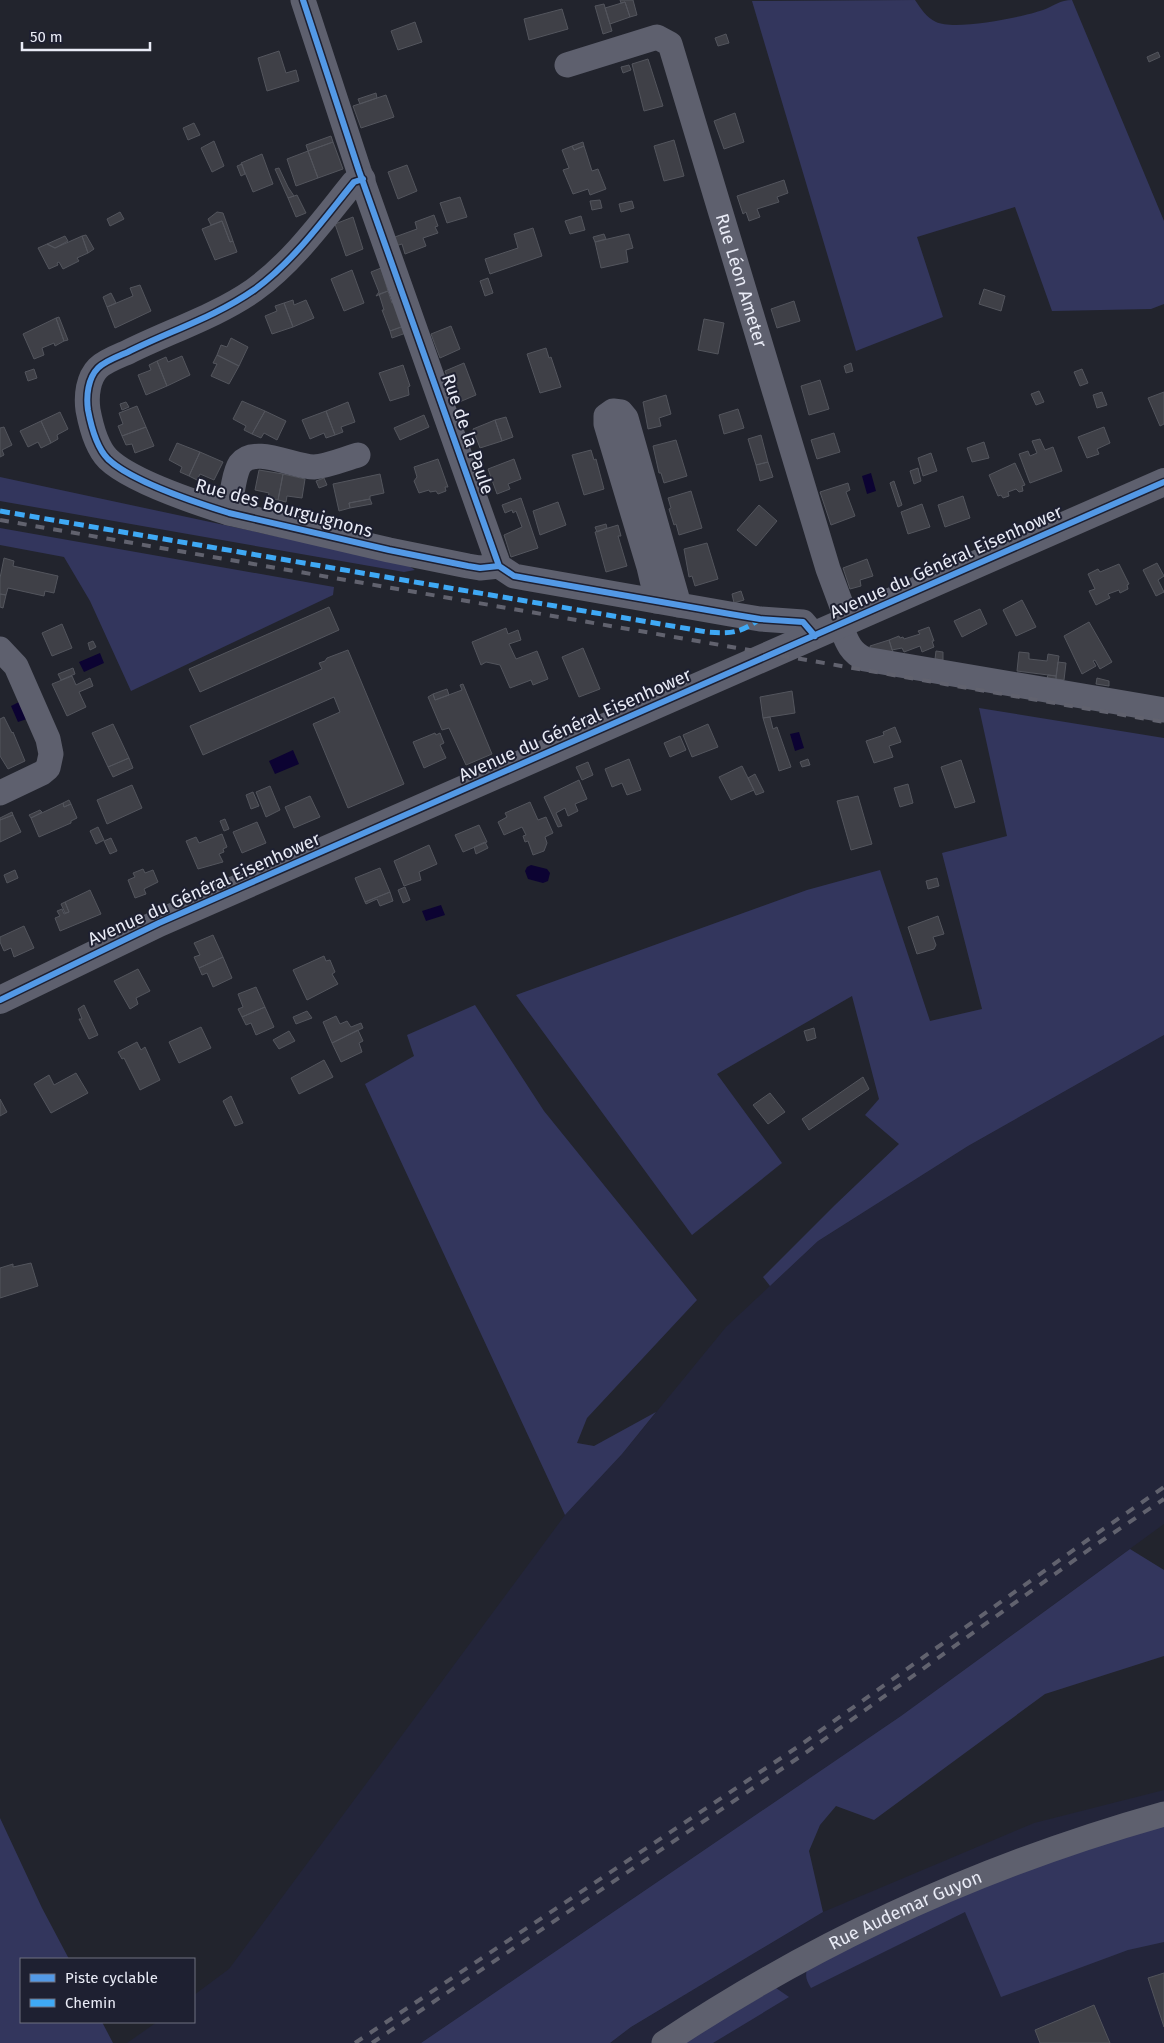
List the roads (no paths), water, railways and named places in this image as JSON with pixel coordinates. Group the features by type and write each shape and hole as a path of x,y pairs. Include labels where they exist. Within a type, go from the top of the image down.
{"main road":[{"name":"Avenue du Général Eisenhower","path":"0,1000 159,924 1164,482"}],"street":[{"name":"Rue de la Paule","path":"303,0 362,180 499,566"},
{"name":"Rue Léon Ameter","path":"567,65 657,36 670,44 844,622 850,649 856,655 865,659 1164,710"},
{"name":"Rue des Bourguignons","path":"362,180 354,182 290,258 253,290 208,317 142,345 99,367 92,376 87,394 90,421 107,458 132,475 229,513 468,566 480,568 499,566"},
{"path":"613,411 621,412 626,418 668,603 606,424 606,416 613,411"},
{"path":"229,513 238,468 250,457 262,456 314,467 358,455"},
{"path":"499,566 514,576 760,619 803,622 815,636"},
{"path":"0,649 16,666 48,739 51,754 48,768 42,774 0,793"},
{"name":"Rue Audemar Guyon","path":"664,2043 734,1998 781,1971 829,1944 896,1912 980,1876 1048,1851 1164,1814"}],"railway":[{"path":"0,520 1164,722"},
{"path":"355,2043 799,1746 1164,1487"},
{"path":"372,2043 804,1754 1094,1546 1164,1499"}]}
